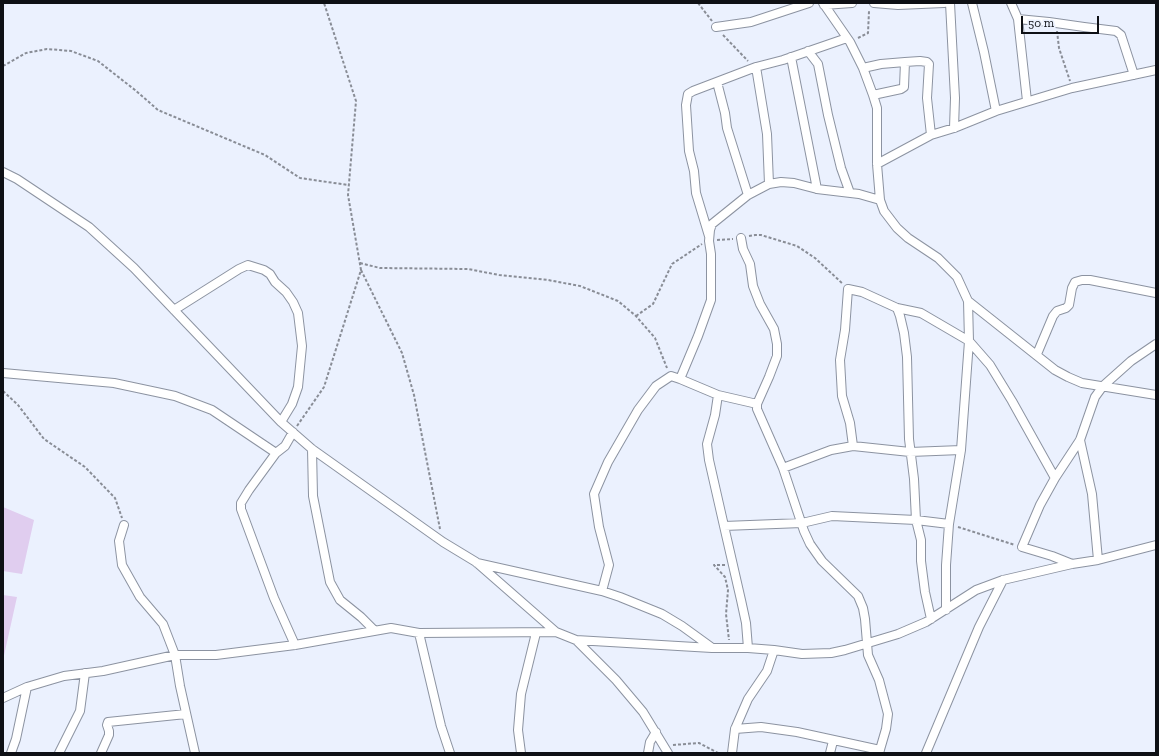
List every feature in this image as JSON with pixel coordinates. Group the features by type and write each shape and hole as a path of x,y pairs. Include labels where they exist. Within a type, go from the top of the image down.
{"street":[{"path":"716,27 751,22 809,3"},
{"path":"824,4 852,3"},
{"path":"874,3 898,5 944,3"},
{"path":"950,3 955,98 954,128"},
{"path":"972,3 996,111"},
{"path":"1011,3 1018,19 1027,101"},
{"path":"824,4 848,40 863,68 877,108 877,164 880,200 884,211 897,228 908,238 938,258 957,278 968,301 969,341 961,450 949,524 946,565 946,610"},
{"path":"1018,19 1116,30 1121,35 1134,75"},
{"path":"680,379 711,300 711,254 709,239 696,193 690,151 686,105 688,94 692,91 756,67 791,58 808,51 848,40"},
{"path":"808,51 818,64 828,115 841,168 850,193"},
{"path":"791,58 817,189"},
{"path":"863,68 881,64 920,61 927,62 929,64 927,91 931,135"},
{"path":"873,95 904,87 905,62"},
{"path":"756,67 767,134 769,184"},
{"path":"877,164 931,135 954,128 996,111 1072,88 1156,70"},
{"path":"717,82 724,107 727,128 748,195"},
{"path":"3,172 16,178 89,228 134,268 281,422 312,449 443,542 476,562 556,632 576,640 712,648 748,648 815,655 845,650 898,634 931,619 976,590 1003,580 1072,564 1098,560 1156,545"},
{"path":"709,239 712,224 748,195 769,184 781,182 794,183 817,189 850,193 880,200"},
{"path":"735,729 761,727 797,732 880,752 886,730 888,714 879,680 868,655 868,643 863,608 858,596 822,561 810,544 804,531 783,468 757,409 757,404 777,356 778,344 774,329 760,304 753,286 750,264 743,249 741,238"},
{"path":"174,310 239,269 248,265 264,270 270,274 275,282 286,292 298,313 302,346 298,387 292,404 281,422"},
{"path":"1037,354 1053,316 1057,311 1066,308 1069,305 1072,288 1075,282 1090,280 1156,293"},
{"path":"854,446 850,423 842,396 840,360 845,330 848,289 862,292 896,308 921,314 969,341 994,371 1055,478"},
{"path":"968,301 1056,370 1068,377 1082,383 1156,395"},
{"path":"896,308 900,316 904,333 907,357 910,452 914,479 916,520 921,540 921,561 925,592 931,619"},
{"path":"1072,564 1022,547 1033,520 1055,478 1080,440 1095,397 1103,386 1131,362 1156,344"},
{"path":"3,373 114,383 175,396 212,410 276,452"},
{"path":"602,591 609,564 599,527 594,494 608,462 638,410 656,386 671,376 718,395 757,404"},
{"path":"718,395 715,416 707,444 709,460 746,623 748,648"},
{"path":"293,432 285,446 276,452 249,490 241,503 241,510 274,598 295,646"},
{"path":"1080,440 1092,494 1098,560"},
{"path":"783,468 831,450 854,446 910,452 961,450"},
{"path":"312,449 313,496 330,582 340,600 374,630"},
{"path":"724,526 802,522 832,516 916,520 949,524"},
{"path":"124,525 119,541 122,565 140,597 163,624 175,655 180,686 195,753"},
{"path":"476,562 602,591 662,614 682,626 712,648"},
{"path":"926,753 979,627 1003,580"},
{"path":"3,698 27,687 64,676 103,671 175,655 216,655 295,646 374,630 391,628 418,633 556,632"},
{"path":"418,633 441,726 450,753"},
{"path":"521,753 518,730 521,694 536,633"},
{"path":"576,640 620,685 643,712 666,750"},
{"path":"732,753 735,729 748,699 767,671 774,650"},
{"path":"59,753 80,711 85,673"},
{"path":"11,753 16,739 27,687"},
{"path":"101,753 109,735 107,725 108,722 186,714"},
{"path":"648,753 650,742 656,732"},
{"path":"830,753 833,741"}],"path":[{"path":"324,3 356,102 348,195 361,270 402,353 414,395 443,542"},
{"path":"698,3 716,27 756,67"},
{"path":"848,40 868,33 869,10"},
{"path":"1058,24 1059,48 1072,88"},
{"path":"3,66 33,52 47,49 71,51 98,61 158,110 265,155 300,178 348,185"},
{"path":"636,316 653,304 672,264 709,239 741,238 755,234 797,246 816,258 848,289"},
{"path":"360,264 380,268 468,269 499,275 548,280 580,286 618,301 636,316 654,338 671,376"},
{"path":"293,432 324,387 361,270"},
{"path":"3,390 18,405 44,439 85,467 115,498 124,525"},
{"path":"949,524 1022,547"},
{"path":"730,647 726,614 728,590 725,577 714,565 733,566"},
{"path":"666,750 699,743 718,753"}],"shaded area":[{"path":"3,507 34,520 22,574 3,571"},
{"path":"3,595 17,597 3,660"}]}
